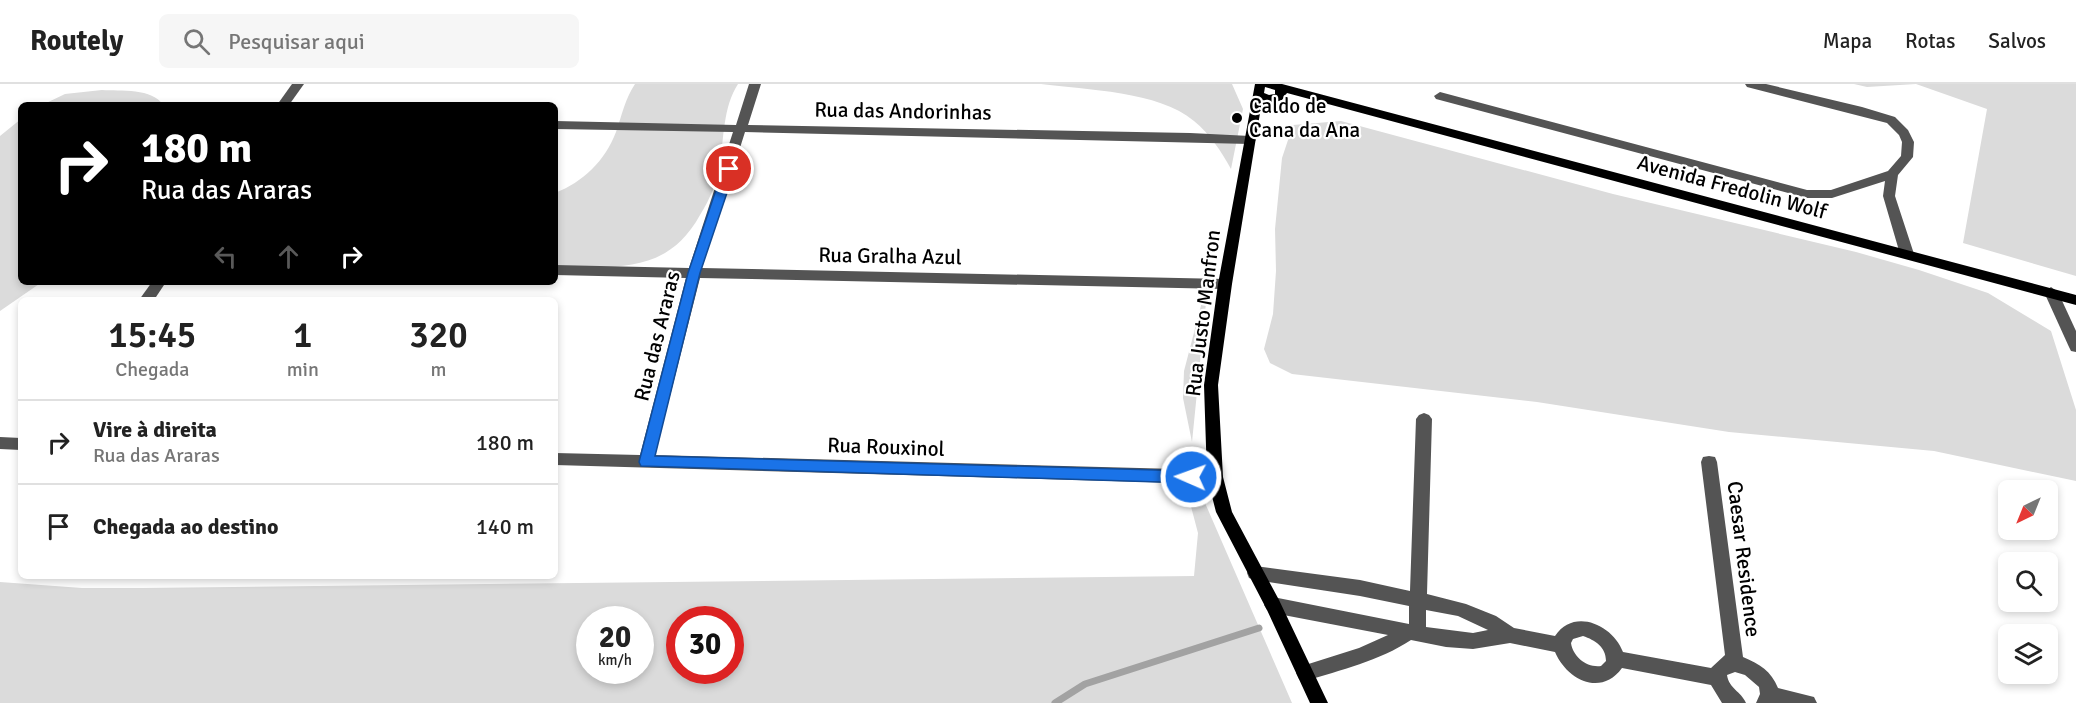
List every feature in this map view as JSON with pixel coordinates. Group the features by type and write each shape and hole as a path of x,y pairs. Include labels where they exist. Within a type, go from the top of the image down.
{"main road":[{"name":"Avenida Fredolin Wolf","path":"1269,89 1378,114 2076,300"},
{"name":"Rua Justo Manfron","path":"1255,122 1266,107 1269,89"},
{"name":"Rua Justo Manfron","path":"1269,89 1250,140 1225,284 1211,385 1215,477 1224,512 1273,605 1319,703"}],"street":[{"path":"285,102 298,84"},
{"name":"Rua das Araras","path":"646,462 694,273 755,84"},
{"path":"1440,96 1807,194 1832,194 1892,174 1903,165 1907,157 1908,142 1904,133 1891,120 1751,84"},
{"name":"Rua das Andorinhas","path":"558,125 743,127 1250,140"},
{"path":"1892,174 1889,196 1907,254"},
{"name":"Rua Gralha Azul","path":"558,270 1225,284"},
{"path":"2051,292 2076,347"},
{"path":"1413,633 1418,600 1424,419"},
{"path":"0,443 18,444"},
{"name":"Rua Rouxinol","path":"558,459 1215,477"},
{"name":"Caesar Residence","path":"1709,462 1735,662"},
{"path":"1255,573 1360,588 1477,614 1510,635"},
{"path":"1273,605 1446,639 1473,641 1510,635 1562,645"},
{"path":"1572,630 1589,630 1600,635 1610,644 1616,659 1614,668 1606,675 1589,675 1571,665 1564,656 1562,645 1564,636 1572,630"},
{"path":"1305,673 1351,658 1413,633"},
{"path":"1616,659 1718,678"},
{"path":"1737,703 1723,692 1718,678 1722,667 1735,662 1751,667 1758,673 1768,686 1767,698 1808,703"}],"shaded area":[{"path":"635,84 738,84 729,103 719,171 710,197 687,234 672,248 655,258 619,266 558,266 558,192 584,177 606,152"},
{"path":"1041,84 1232,84 1243,109 1231,169 1205,131 1179,111 1162,103 1100,90"},
{"path":"1854,84 1916,84 1867,87"},
{"path":"1916,84 2076,84 2076,276 1963,243 1987,109"},
{"path":"102,90 127,91 144,93 160,102 48,102 65,94"},
{"path":"18,121 18,285 38,285 0,311 0,136"},
{"path":"1341,121 1613,194 1856,252 1988,293 2051,331 2076,410 2076,481 1934,451 1729,432 1537,402 1292,374 1270,363 1264,349 1273,314 1276,271 1275,229 1282,158 1293,125"},
{"path":"1211,267 1192,442 1183,398 1184,371"},
{"path":"1192,473 1292,703 0,703 0,582 82,588 142,588 1194,576 1198,533 1189,499"}],"waterway":[{"path":"1055,703 1085,684 1259,628"}],"place":[{"name":"Caldo de Cana da Ana","path":"1237,118"}],"route":[{"path":"729,169 694,273 646,462 1191,477"}]}
